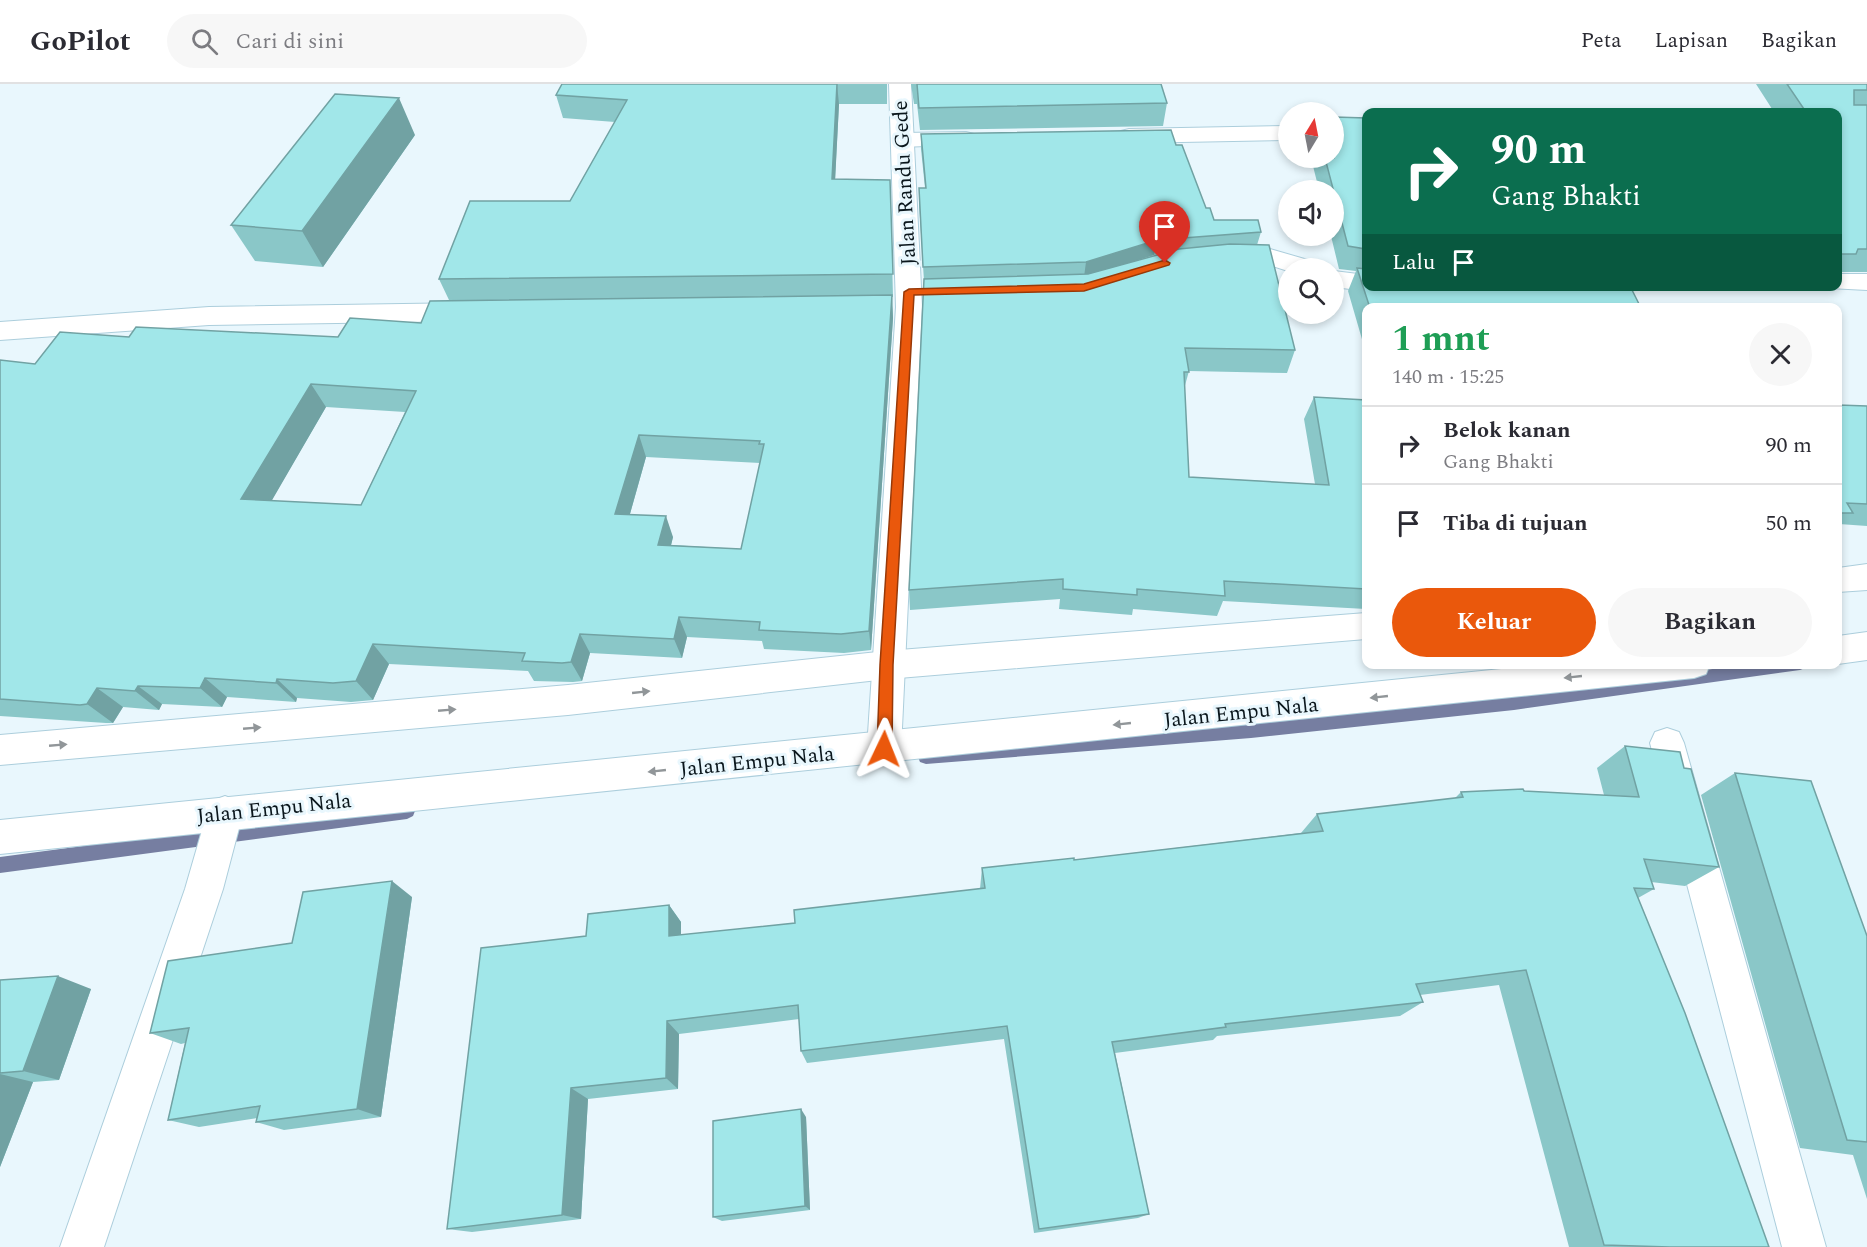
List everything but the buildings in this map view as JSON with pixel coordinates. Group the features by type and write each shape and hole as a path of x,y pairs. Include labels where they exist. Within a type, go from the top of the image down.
{"street":[{"name":"Jalan Randu Gede","path":"884,749 909,300 900,84"},
{"path":"1113,136 1278,133"},
{"path":"902,140 984,139"},
{"path":"1207,259 1255,255 1278,259"},
{"path":"1344,280 1362,282"},
{"path":"1842,282 1867,282"},
{"path":"0,331 209,316 493,312"},
{"path":"1842,580 1867,577"},
{"path":"0,750 568,700 887,665 1362,627"},
{"path":"1842,649 1867,646"},
{"name":"Jalan Empu Nala","path":"0,837 884,749 1646,669"},
{"path":"1667,743 1804,1247"},
{"path":"82,1247 210,867 225,813"}],"waterway":[{"path":"926,757 1251,731 1514,703 1763,669"},
{"path":"0,865 407,811"}],"route":[{"path":"884,749 909,292 1095,286 1142,268 1165,263"}]}
